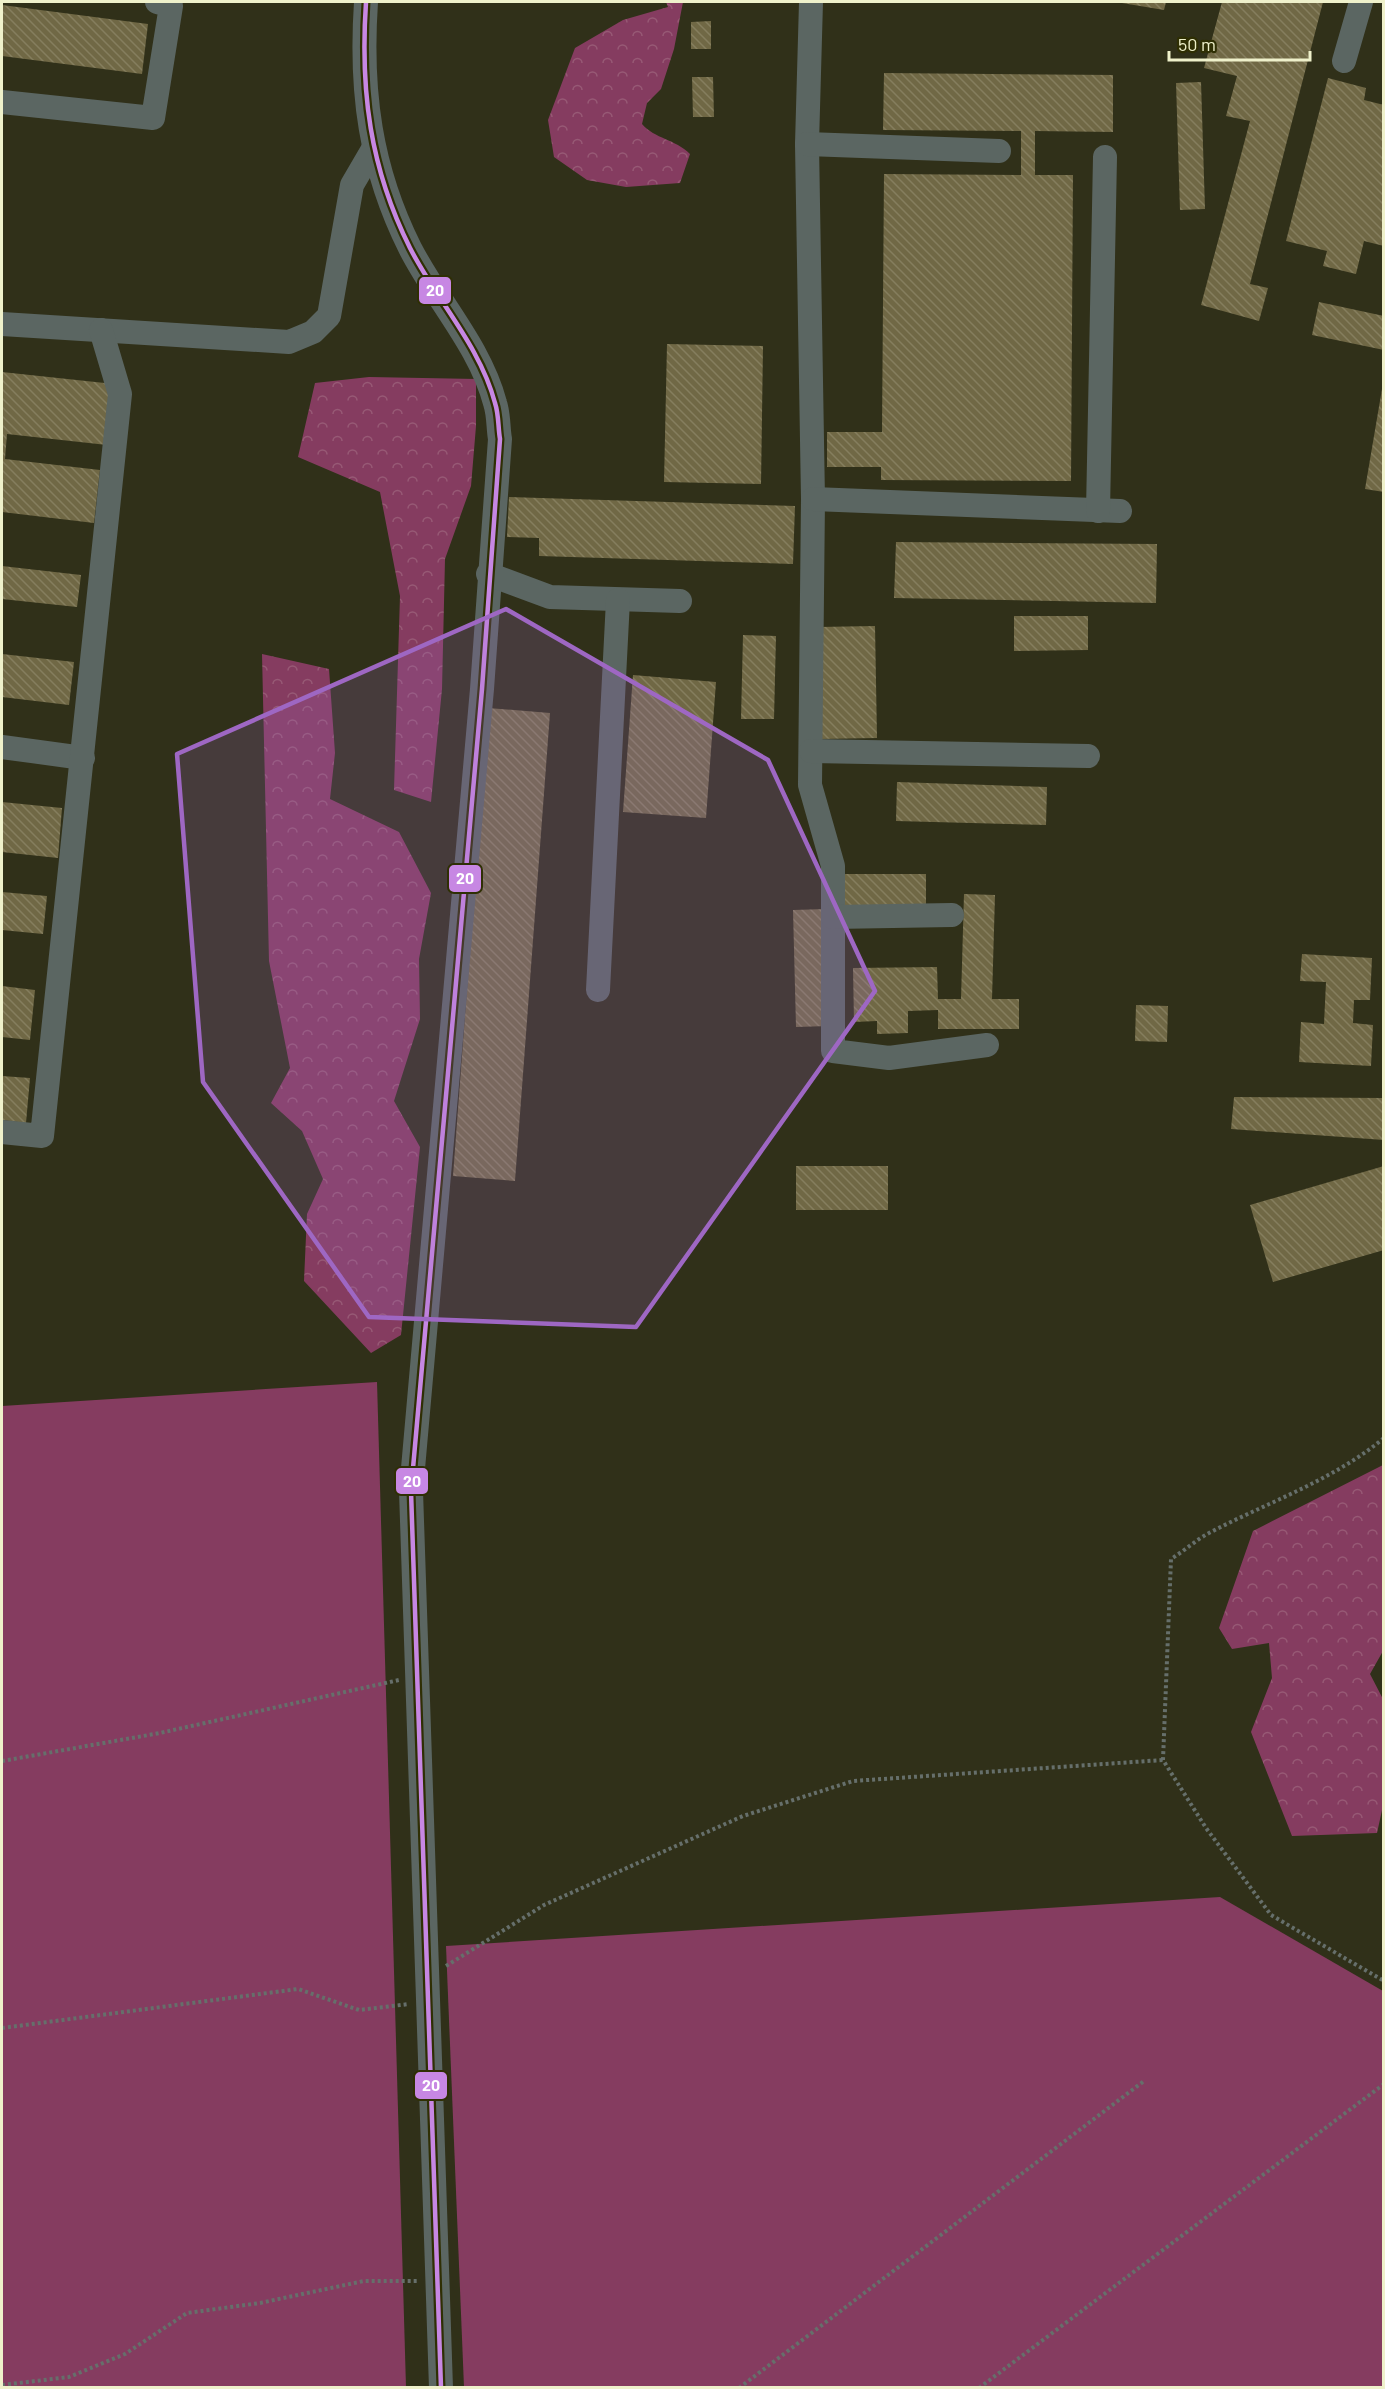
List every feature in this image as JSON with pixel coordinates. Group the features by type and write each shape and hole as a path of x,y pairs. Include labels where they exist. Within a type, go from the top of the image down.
{"street":[{"path":"2,102 153,118 171,6 157,2"},
{"path":"811,2 807,144 813,499 810,785 833,866 833,1051 889,1058 987,1045"},
{"path":"1344,61 1361,2"},
{"path":"366,6 366,89 373,149 386,194 411,250 483,367 496,405 500,439 488,574 482,689 411,1491 441,2388"},
{"path":"807,144 999,151"},
{"path":"2,324 289,342 313,332 329,316 352,185 373,149"},
{"path":"813,499 1109,511 1105,157"},
{"path":"2,1132 42,1136 120,394 101,330"},
{"path":"488,574 550,597 680,601"},
{"path":"598,990 618,600"},
{"path":"2,747 83,758"},
{"path":"811,751 1088,756"},
{"path":"833,917 952,915"}],"path":[{"path":"1383,1438 1363,1455 1275,1504 1208,1534 1171,1559 1163,1760 1206,1828 1271,1915 1383,1981"},
{"path":"2,1761 160,1733 417,1676"},
{"path":"426,1976 459,1960 554,1900 743,1816 853,1781 1163,1760"},
{"path":"2,2028 298,1989 359,2010 428,2003"},
{"path":"739,2388 1144,2081"},
{"path":"979,2388 1383,2084"},
{"path":"2,2385 69,2378 125,2354 187,2313 260,2303 364,2281 436,2281"}],"highlighted area":[{"path":"506,609 768,760 875,991 636,1327 369,1317 203,1082 177,754"}],"green space":[{"path":"666,2 683,2 674,49 661,89 647,103 642,124 653,133 678,145 690,154 680,183 626,187 587,180 554,157 548,120 575,48 623,20 668,7"},
{"path":"369,377 476,379 476,426 471,486 445,559 442,689 431,802 394,790 400,596 380,492 298,457 315,383"},
{"path":"262,654 329,669 335,753 330,799 399,832 431,893 419,959 420,1019 394,1101 420,1147 401,1335 371,1353 304,1281 307,1214 323,1179 302,1131 271,1103 290,1068 269,961"},
{"path":"377,1382 406,2387 2,2387 2,1406"},
{"path":"1383,1465 1383,1651 1370,1674 1384,1701 1384,1801 1377,1833 1292,1836 1251,1732 1272,1678 1269,1643 1232,1649 1219,1628 1253,1531"},
{"path":"1220,1897 1383,1991 1383,2387 464,2387 446,1946"}],"building":[{"path":"1116,2 1166,2 1164,10"},
{"path":"1222,2 1323,2 1250,284 1268,288 1259,321 1201,305 1250,121 1226,116 1237,76 1204,68"},
{"path":"2,5 148,24 142,74 2,56"},
{"path":"711,21 711,49 691,49 691,22"},
{"path":"884,73 1113,75 1113,132 1035,131 1035,175 1073,175 1071,481 881,480 881,467 827,467 827,432 882,432 884,174 1021,175 1021,131 883,130"},
{"path":"692,77 713,77 714,117 693,117"},
{"path":"1328,78 1366,88 1364,100 1384,105 1384,246 1364,241 1356,274 1323,266 1327,251 1286,241"},
{"path":"1201,82 1205,209 1180,210 1176,83"},
{"path":"1319,302 1384,316 1384,350 1312,335"},
{"path":"667,344 763,346 761,484 664,482"},
{"path":"2,372 114,384 107,445 7,434 5,459 100,470 94,523 2,512"},
{"path":"1382,389 1384,389 1384,492 1365,489"},
{"path":"509,497 795,506 793,564 539,556 539,538 507,537"},
{"path":"896,542 1157,544 1156,603 894,598"},
{"path":"2,566 81,575 77,607 2,599"},
{"path":"1014,616 1088,616 1088,650 1014,651"},
{"path":"875,626 877,738 820,739 818,627"},
{"path":"743,635 776,636 774,719 741,719"},
{"path":"2,654 74,662 69,705 2,697"},
{"path":"633,675 716,682 706,818 623,812"},
{"path":"488,708 550,713 515,1181 453,1176"},
{"path":"897,782 1047,787 1046,825 896,821"},
{"path":"2,802 62,808 58,858 2,852"},
{"path":"844,874 926,874 926,912 844,912"},
{"path":"2,892 47,896 43,934 2,930"},
{"path":"964,894 995,895 992,999 1019,999 1019,1029 938,1029 938,1010 908,1011 908,1033 877,1034 877,1021 854,1022 853,968 937,967 938,999 961,999"},
{"path":"826,909 829,1026 796,1027 793,910"},
{"path":"1302,954 1372,958 1370,1000 1354,1000 1353,1023 1373,1025 1371,1066 1299,1062 1301,1022 1324,1024 1326,982 1300,981"},
{"path":"2,986 35,990 30,1040 2,1037"},
{"path":"1136,1005 1168,1006 1167,1042 1135,1041"},
{"path":"2,1076 30,1078 26,1123 2,1120"},
{"path":"1234,1097 1384,1098 1384,1140 1231,1129"},
{"path":"796,1166 888,1166 888,1210 796,1210"},
{"path":"1384,1166 1384,1250 1273,1282 1250,1205"}],"transit line":[{"name":"20","path":"366,2 367,98 371,128 385,188 410,248 479,362 496,408 500,439 482,689 411,1491 441,2388"}]}
